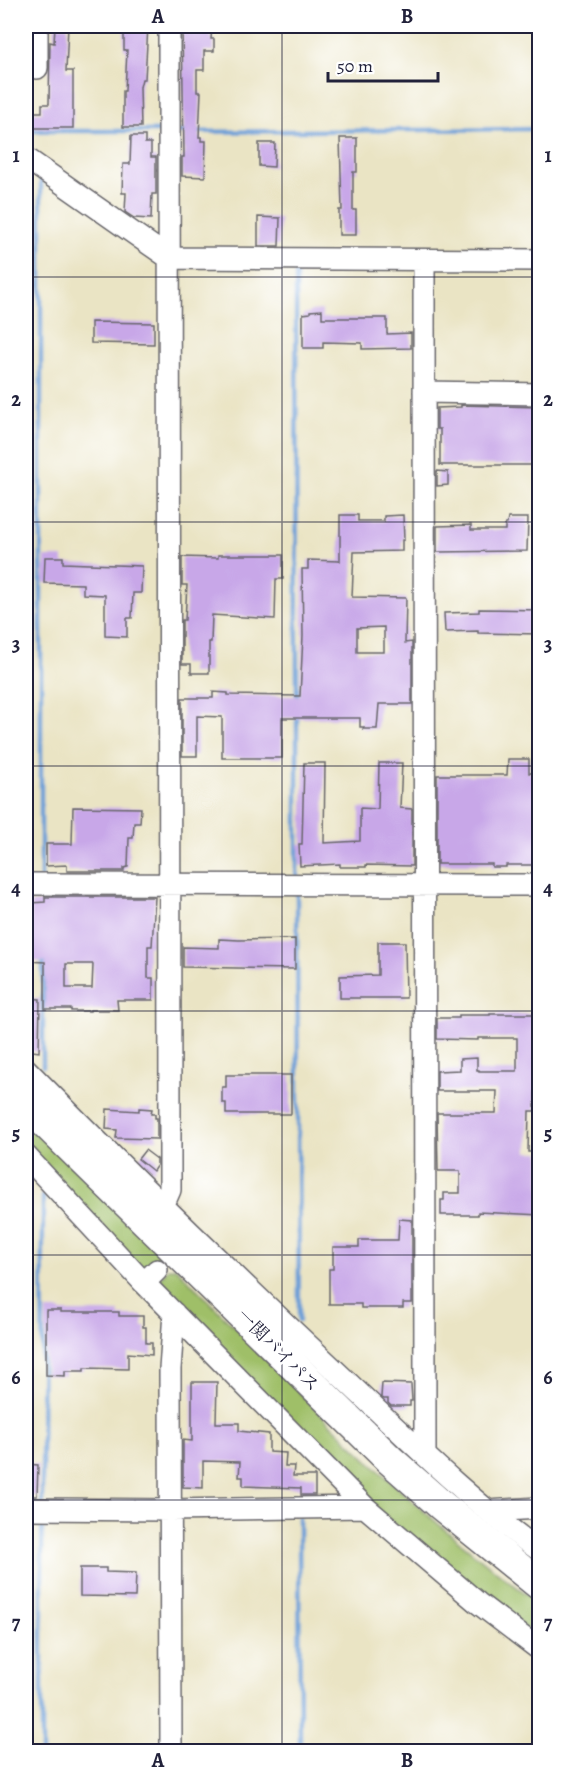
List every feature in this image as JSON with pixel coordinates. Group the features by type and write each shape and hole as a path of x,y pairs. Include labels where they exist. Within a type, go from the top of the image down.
{"highway":[{"name":"一関バイパス","path":"26,1104 390,1460 441,1505 540,1585"}],"street":[{"path":"36,26 37,68"},
{"path":"163,1206 170,1190 169,26"},
{"path":"26,158 169,258 540,260"},
{"path":"424,260 425,1455"},
{"path":"424,392 540,394"},
{"path":"26,884 540,885"},
{"path":"26,1069 163,1206 189,1237 425,1455 488,1511 540,1551"},
{"path":"26,1156 151,1276 174,1313 365,1507 478,1603 540,1650"},
{"path":"171,1752 170,1369 174,1313"},
{"path":"26,1509 365,1507"},
{"path":"488,1511 540,1508"}],"green space":[{"path":"26,1120 164,1255 147,1270 141,1269 26,1145"},
{"path":"169,1268 176,1268 306,1400 395,1486 489,1566 539,1603 539,1639 379,1512 159,1288 159,1279"}],"building":[{"path":"55,26 68,26 66,71 73,71 73,128 26,128 26,112 42,112 42,104 49,104 50,42 54,43"},
{"path":"124,26 148,26 145,79 142,79 140,87 141,127 123,127 123,91 125,91 127,50 124,50"},
{"path":"182,26 212,26 211,39 214,39 214,51 204,51 204,70 197,70 197,92 201,92 199,137 201,141 206,141 205,177 182,176 182,157 184,157"},
{"path":"131,136 145,136 145,143 151,143 151,157 156,157 156,194 152,194 151,219 134,218 125,212 126,193 122,193 123,164 130,164"},
{"path":"340,138 357,138 357,172 353,172 353,210 356,210 356,235 339,235 339,210 342,210"},
{"path":"259,143 275,143 274,167 259,166"},
{"path":"258,217 280,218 279,246 258,246"},
{"path":"322,310 322,318 387,318 387,334 411,333 411,348 362,349 362,343 323,342 323,348 303,348 303,314"},
{"path":"91,322 154,323 154,344 91,343"},
{"path":"461,405 538,407 537,465 440,465 440,429 437,429 437,408 461,407"},
{"path":"437,471 448,472 448,485 437,486"},
{"path":"340,515 358,515 358,521 384,521 384,516 403,515 402,551 354,552 352,597 406,598 405,643 412,642 412,704 379,704 377,729 363,729 364,727 360,727 360,718 282,718 282,758 222,758 222,717 197,716 197,756 182,756 182,698 213,698 213,692 228,693 228,695 300,696 303,636 302,569 308,569 308,560 340,561","holes":["384,627 384,652 357,652 357,628"]},
{"path":"508,518 528,518 527,551 437,552 437,526 471,525 471,530 505,530"},
{"path":"218,555 283,555 283,579 276,579 275,619 212,615 209,673 191,673 191,664 182,664 182,620 185,620 187,585 182,585 182,557 218,558"},
{"path":"45,557 63,557 63,563 142,566 141,593 133,593 132,618 127,618 127,637 105,636 105,595 83,594 83,584 44,583"},
{"path":"479,609 540,610 540,634 445,632 444,613 479,612"},
{"path":"508,759 529,759 529,773 538,773 540,865 492,867 492,864 437,864 437,775 507,775"},
{"path":"304,763 325,763 324,843 360,841 360,808 378,809 379,763 402,763 400,808 412,809 412,866 340,867 340,864 300,866 299,844 302,844"},
{"path":"73,807 141,808 140,823 134,823 133,838 129,838 128,867 124,868 124,871 67,871 67,865 46,866 46,844 72,844"},
{"path":"45,897 155,897 152,946 148,946 148,978 153,978 153,1000 117,1000 118,1010 45,1009 45,962 26,961 26,934 31,934 31,903 45,902","holes":["66,964 93,964 92,988 66,988"]},
{"path":"219,939 295,939 295,969 183,967 183,947 219,948"},
{"path":"378,942 405,942 406,998 340,998 340,976 378,975"},
{"path":"26,998 40,999 39,1052 26,1050"},
{"path":"490,1014 540,1014 540,1040 536,1040 535,1111 529,1111 528,1152 540,1152 540,1215 478,1212 478,1215 441,1215 441,1200 444,1200 444,1193 460,1193 460,1171 438,1171 437,1113 496,1113 497,1091 437,1091 437,1071 460,1070 460,1059 477,1058 477,1070 479,1071 517,1071 517,1038 437,1039 437,1018"},
{"path":"226,1075 291,1075 291,1114 226,1114 226,1103 222,1103 222,1087 226,1087"},
{"path":"139,1108 152,1109 151,1114 155,1114 157,1139 116,1138 117,1130 106,1129 107,1109 139,1111"},
{"path":"145,1150 157,1159 157,1165 153,1171 138,1159"},
{"path":"399,1219 412,1220 412,1303 403,1303 403,1308 361,1308 361,1304 329,1304 329,1269 333,1269 333,1247 359,1247 359,1240 398,1240"},
{"path":"46,1310 119,1312 119,1316 143,1316 146,1343 152,1343 152,1355 128,1353 128,1369 84,1368 84,1371 65,1371 65,1376 46,1375"},
{"path":"192,1382 217,1382 216,1423 239,1423 239,1431 269,1434 269,1452 286,1453 285,1466 294,1466 293,1476 315,1476 315,1495 301,1495 301,1488 243,1486 243,1477 239,1477 240,1462 203,1461 203,1488 183,1487 183,1440 192,1441"},
{"path":"382,1383 411,1384 410,1406 391,1406 388,1399 381,1397"},
{"path":"26,1464 38,1465 37,1496 26,1496"},
{"path":"80,1568 106,1568 106,1572 136,1573 135,1597 80,1596"}],"waterway":[{"path":"177,132 540,129"},
{"path":"26,131 163,131"},
{"path":"41,178 41,878"},
{"path":"296,267 297,700"},
{"path":"297,715 297,880"},
{"path":"43,889 43,908"},
{"path":"297,892 299,1321"},
{"path":"43,958 43,1066"},
{"path":"42,1503 43,1196"},
{"path":"42,1514 42,1752"},
{"path":"299,1517 300,1752"}]}
